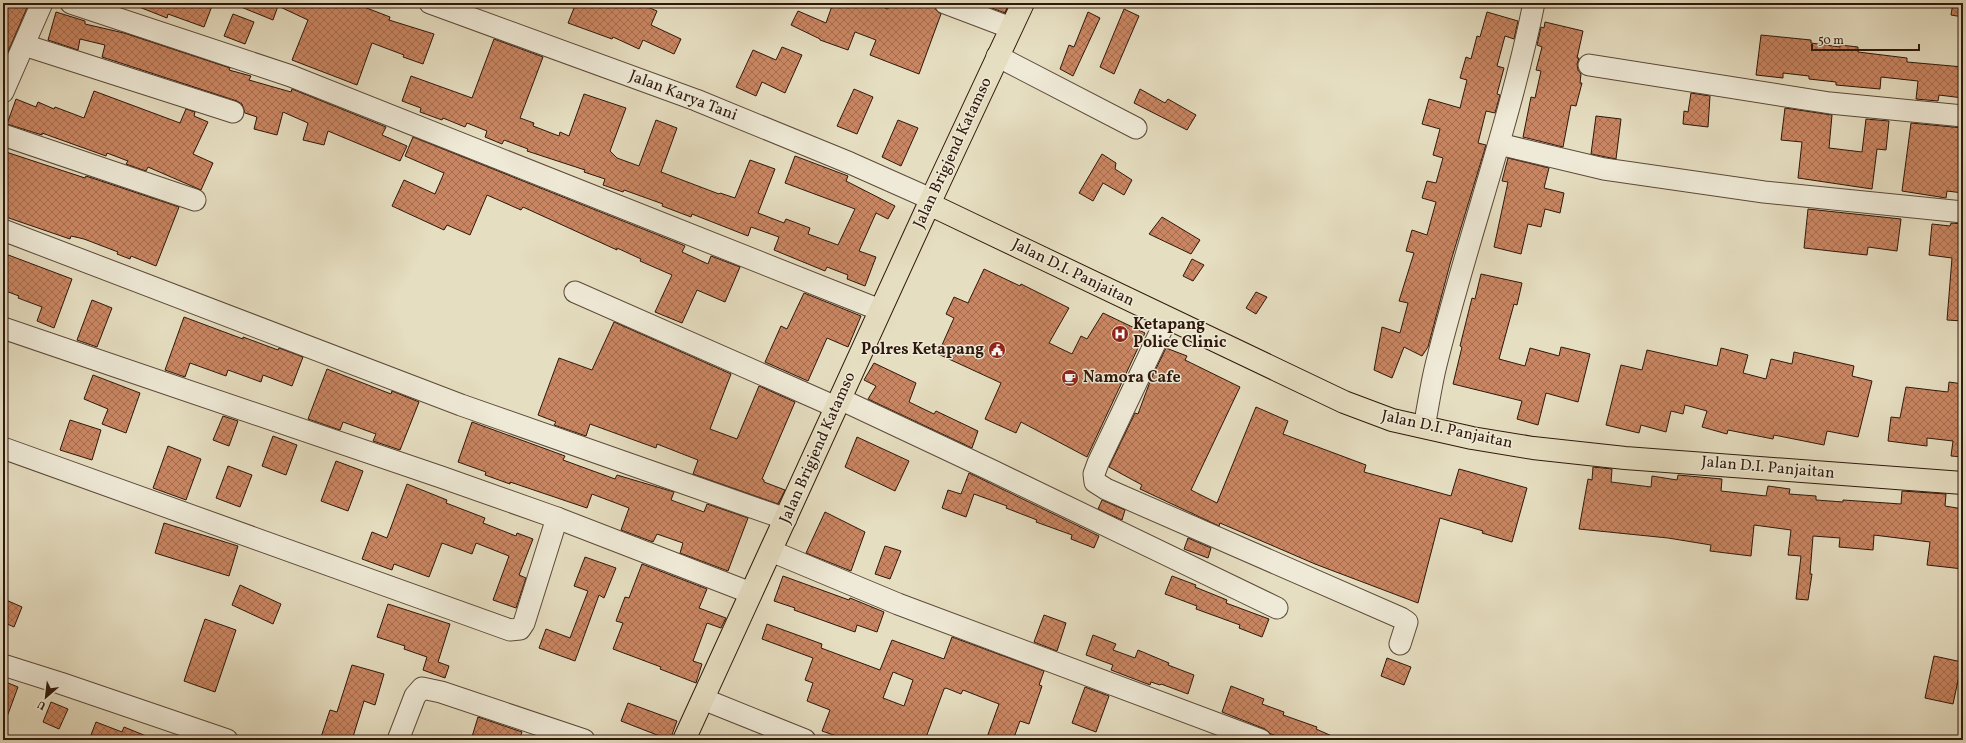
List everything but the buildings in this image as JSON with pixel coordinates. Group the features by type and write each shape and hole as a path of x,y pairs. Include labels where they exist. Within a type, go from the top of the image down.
{"main road":[{"name":"Jalan Brigjend Katamso","path":"684,740 786,520 880,310 1023,3"},
{"name":"Jalan D.I. Panjaitan","path":"930,202 1167,318 1344,402 1392,420 1472,438 1533,448 1594,453 1625,458 1963,483"}],"street":[{"path":"5,84 42,3"},
{"path":"72,3 291,76 880,310"},
{"name":"Jalan Karya Tani","path":"430,3 703,102 850,163 930,202"},
{"path":"945,3 1012,28"},
{"path":"1424,427 1436,366 1499,144 1534,3"},
{"path":"24,45 233,112"},
{"path":"998,56 1136,128"},
{"path":"1589,65 1830,103 1963,116"},
{"path":"3,135 195,200"},
{"path":"1499,144 1604,169 1764,192 1963,212"},
{"path":"3,230 461,405 786,520"},
{"path":"575,292 838,403 993,471 1277,608"},
{"path":"1167,318 1098,463 1094,474 1095,482 1106,490 1401,618 1407,622 1407,625 1400,644"},
{"path":"3,328 314,433 557,518 751,593"},
{"path":"3,448 510,630 520,629 524,623 557,518"},
{"path":"771,551 893,602 1261,740"},
{"path":"3,666 67,685 227,740"},
{"path":"398,740 415,696 422,688 441,692 584,740"},
{"path":"703,699 805,740"}],"place":[{"name":"Ketapang Police Clinic","path":"1120,334"},
{"name":"Polres Ketapang","path":"997,350"},
{"name":"Namora Cafe","path":"1070,378"}]}
